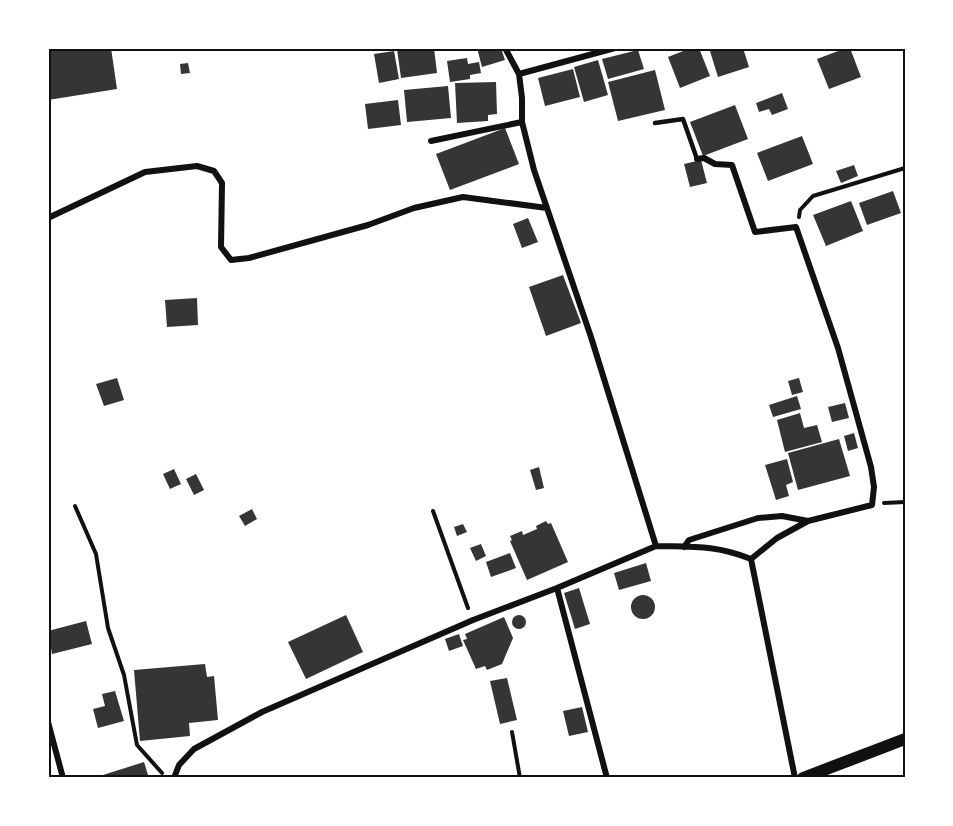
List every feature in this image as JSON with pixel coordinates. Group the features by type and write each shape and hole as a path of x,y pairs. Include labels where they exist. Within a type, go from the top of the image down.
{"main road":[{"path":"803,778 905,739"}],"street":[{"path":"505,48 519,74 522,122 534,170 591,337 656,546"},
{"path":"519,74 615,48"},
{"path":"431,141 522,122"},
{"path":"697,159 704,158 715,164 732,165 755,232 796,227 838,348 871,467 874,487 872,505 808,521 777,538 751,559"},
{"path":"48,218 145,172 197,166 214,171 222,183 221,247 231,260 249,258 368,225 414,208 463,197 547,208"},
{"path":"684,546 689,540 758,518 782,516 808,521"},
{"path":"174,778 179,765 194,749 214,736 262,712 473,620 557,588 656,546 712,547 729,550 751,559"},
{"path":"751,559 795,778"},
{"path":"557,588 607,778"},
{"path":"48,722 63,778"}],"lane":[{"path":"655,123 683,119 697,159"}],"path":[{"path":"796,227 800,210 813,196 905,168"},
{"path":"872,505 905,501"},
{"path":"75,506 96,554 108,628 124,675 137,745 167,778"},
{"path":"433,511 473,620"},
{"path":"512,732 520,778"}],"building":[{"path":"48,48 111,48 117,89 48,100"},
{"path":"434,48 437,73 401,78 397,49"},
{"path":"477,48 501,48 505,60 482,67"},
{"path":"691,48 699,48 710,76 680,88 668,57"},
{"path":"709,48 743,48 749,67 718,77"},
{"path":"850,48 861,77 829,89 817,59"},
{"path":"638,50 644,69 608,79 602,59"},
{"path":"394,51 399,79 379,83 374,54"},
{"path":"467,58 468,64 479,62 481,73 470,75 470,79 450,82 447,61"},
{"path":"598,60 608,95 584,102 574,67"},
{"path":"188,63 190,73 181,74 180,64"},
{"path":"573,69 580,97 545,106 538,78"},
{"path":"655,70 665,110 618,121 608,82"},
{"path":"496,82 497,114 488,115 488,121 457,123 455,83"},
{"path":"448,86 451,118 407,122 404,90"},
{"path":"782,93 788,109 772,115 769,109 759,112 756,103"},
{"path":"398,100 401,125 368,129 365,104"},
{"path":"735,105 748,139 703,156 690,122"},
{"path":"505,128 519,164 450,190 436,154"},
{"path":"802,136 813,164 768,181 757,153"},
{"path":"701,160 707,183 690,187 684,164"},
{"path":"854,165 858,176 841,183 836,171"},
{"path":"893,191 901,213 867,225 859,203"},
{"path":"851,201 863,231 826,246 813,215"},
{"path":"528,218 538,242 522,248 513,224"},
{"path":"563,275 581,323 546,336 529,287"},
{"path":"197,298 198,325 167,327 165,300"},
{"path":"117,378 124,400 104,406 96,384"},
{"path":"799,378 803,392 792,395 788,381"},
{"path":"797,396 801,409 773,417 769,405"},
{"path":"845,403 849,418 832,422 828,407"},
{"path":"800,413 804,428 817,425 822,442 785,452 777,420"},
{"path":"854,433 858,448 848,451 844,436"},
{"path":"839,439 850,476 798,490 788,453"},
{"path":"787,459 793,482 786,485 789,496 776,500 765,465"},
{"path":"539,467 544,488 536,490 530,470"},
{"path":"174,469 181,484 170,489 163,474"},
{"path":"196,474 204,490 194,495 186,479"},
{"path":"252,509 257,519 245,526 239,516"},
{"path":"546,521 548,524 551,523 568,562 527,580 510,541 512,540 510,536 522,531 523,535 537,529 536,526"},
{"path":"463,524 467,532 457,536 454,527"},
{"path":"481,544 486,556 476,561 470,548"},
{"path":"510,553 516,568 491,577 486,562"},
{"path":"646,563 651,581 619,590 614,573"},
{"path":"579,588 590,624 575,629 564,593"},
{"path":"643,595 652,598 655,607 652,616 643,619 634,616 631,607 634,598"},
{"path":"346,615 363,652 306,679 288,642"},
{"path":"516,615 522,615 526,622 522,629 516,629 512,625 512,619"},
{"path":"504,617 513,638 502,664 487,670 485,666 476,669 463,640 467,639 465,634"},
{"path":"86,621 92,644 52,654 48,631"},
{"path":"459,634 463,646 449,651 445,639"},
{"path":"205,664 207,677 214,676 218,720 189,723 190,736 140,741 134,670"},
{"path":"507,678 517,720 500,724 490,681"},
{"path":"115,691 124,721 98,728 93,709 105,706 102,694"},
{"path":"582,707 588,732 569,736 563,711"},
{"path":"144,762 149,778 104,778 103,775"}]}
